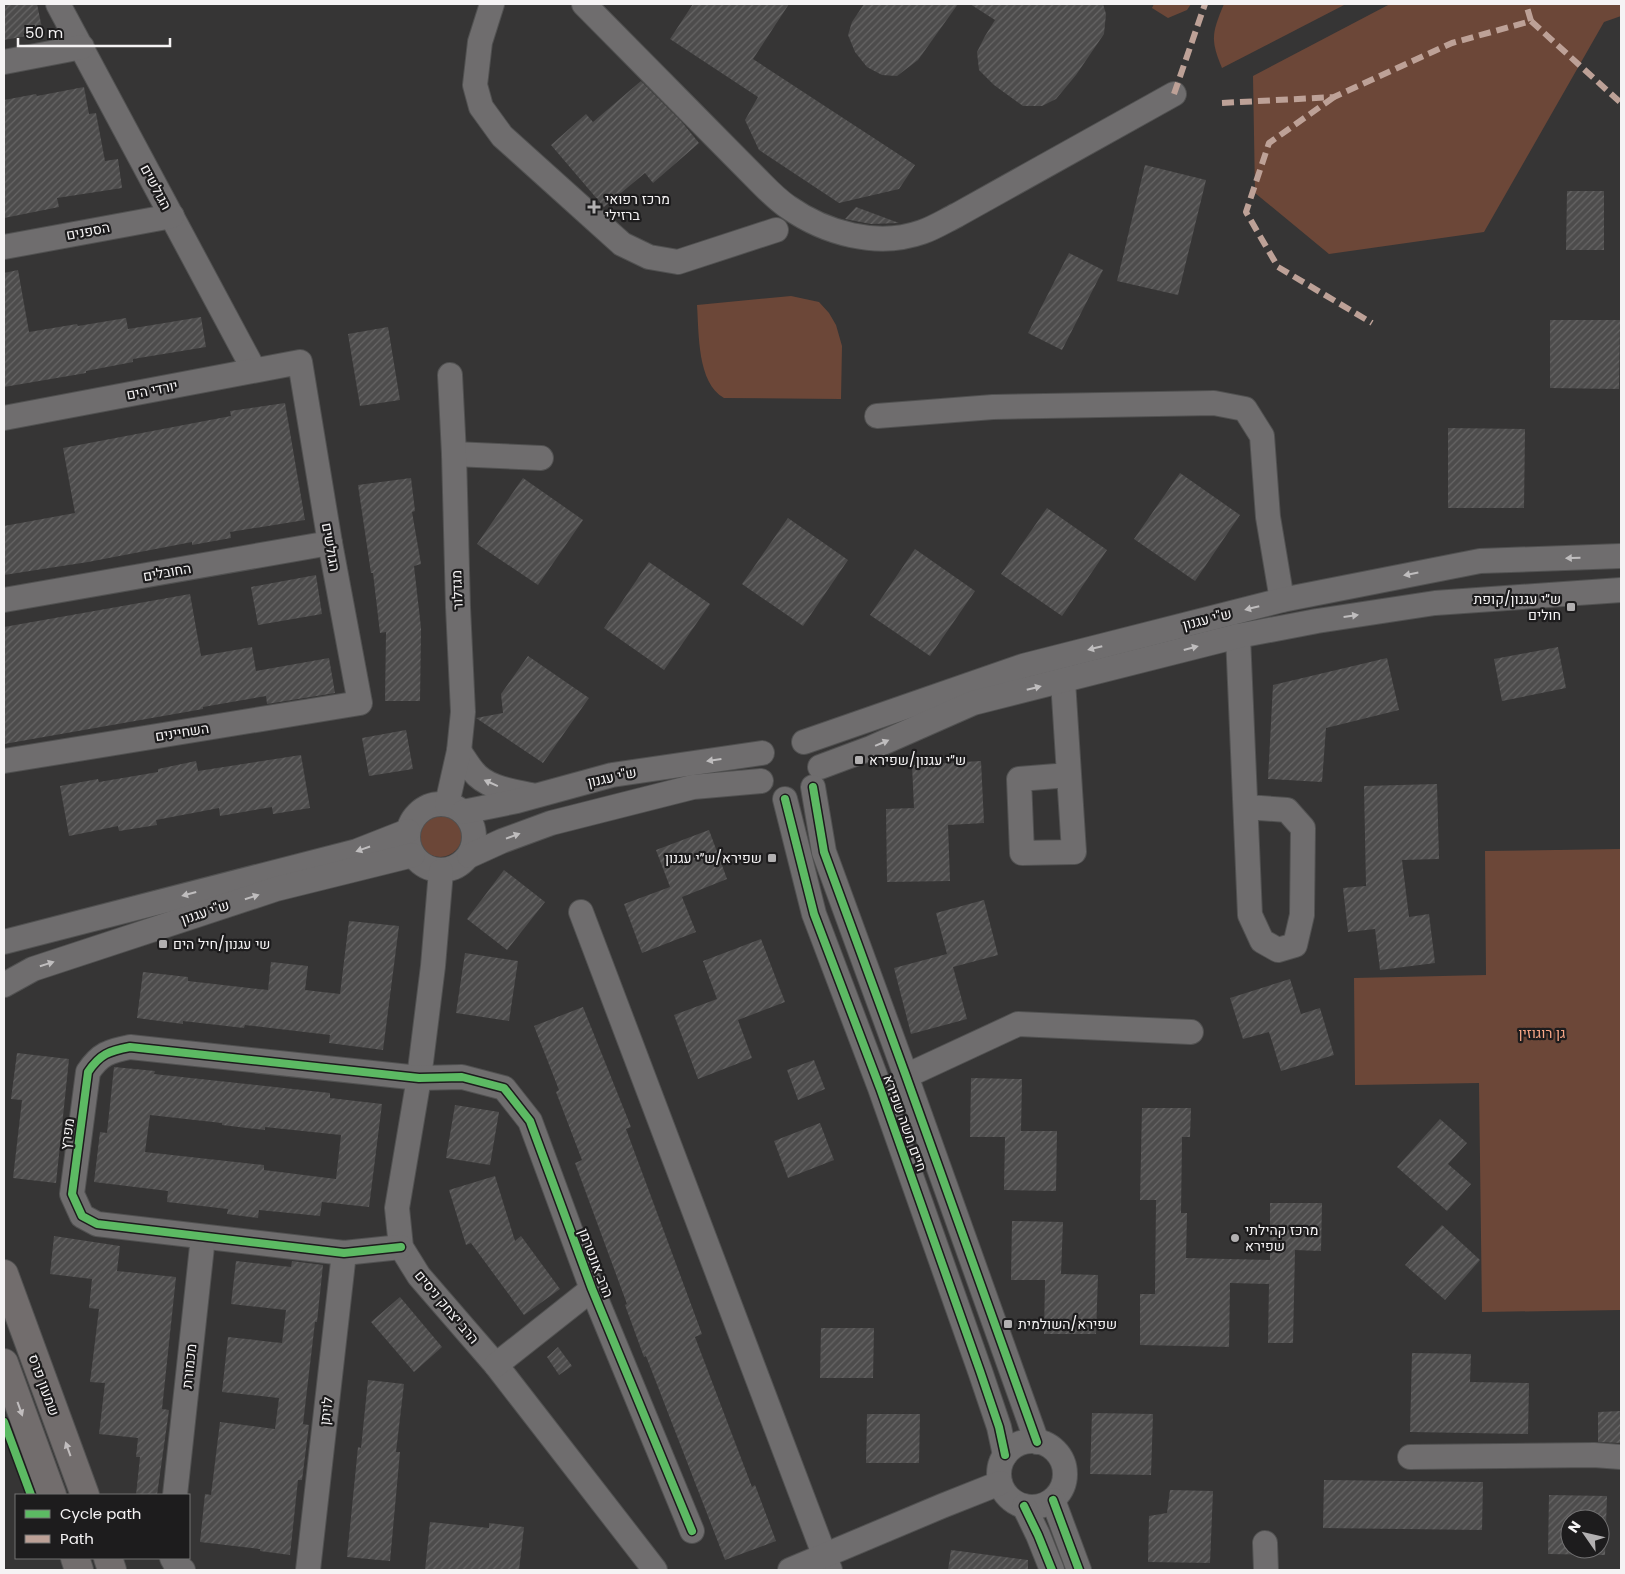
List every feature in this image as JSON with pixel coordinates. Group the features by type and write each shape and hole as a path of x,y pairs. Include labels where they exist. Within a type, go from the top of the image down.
{"main road":[{"name":"שמעון פרס","path":"4,1274 85,1494"},
{"path":"4,1363 52,1494"}],"street":[{"name":"הגולשים","path":"58,4 254,370"},
{"path":"492,4 480,42 475,85 481,108 502,136 622,244 648,257 678,262 776,230"},
{"path":"584,4 786,206 810,221 857,236 887,239 922,232 957,215 1174,94"},
{"path":"4,62 82,47"},
{"name":"הספנים","path":"4,247 172,216"},
{"name":"הגולשים","path":"300,362 330,543 360,703"},
{"name":"יורדי הים","path":"4,418 300,362"},
{"name":"מגדלור","path":"450,375 463,712 455,808"},
{"path":"877,416 1003,406 1214,402 1245,409 1262,436 1268,517 1282,600"},
{"path":"454,454 540,458"},
{"name":"החובלים","path":"4,600 330,543"},
{"name":"ש\"י עגנון","path":"455,808 535,796 612,776 782,743 1023,666 1282,600 1480,561 1621,556"},
{"name":"ש\"י עגנון","path":"817,777 871,748 973,704 1238,636 1317,621 1435,604 1621,590"},
{"path":"1238,636 1250,915 1262,941 1278,950 1295,945 1302,916 1303,828 1287,810 1246,807"},
{"path":"1063,681 1069,775"},
{"name":"השחיינים","path":"4,761 360,703"},
{"path":"782,743 812,748 818,757 817,777 806,794 796,798 785,799 775,796 766,789 758,772 759,762 782,743"},
{"path":"459,751 474,773 482,780 509,790 535,796"},
{"name":"חיים משה שפירא","path":"817,777 824,852 1037,1442"},
{"name":"ש\"י עגנון","path":"469,856 502,841 551,823 693,787 761,781"},
{"name":"חיים משה שפירא","path":"785,799 814,914 880,1088 974,1353 999,1427 1005,1455"},
{"path":"432,805 455,808 470,819 474,828 473,847 469,856 456,866 441,871 425,866 412,855 409,848 408,831 411,821 418,812 432,805"},
{"name":"ש\"י עגנון","path":"4,942 357,851 408,831"},
{"name":"ש\"י עגנון","path":"4,985 33,969 276,889 412,855"},
{"name":"הרב יצחק ניסים","path":"441,871 433,966 419,1078 397,1208 401,1247 419,1276 496,1364 655,1570"},
{"path":"581,912 827,1563"},
{"path":"906,1076 1018,1024 1190,1032"},
{"name":"מפרץ","path":"401,1247 344,1252 97,1224 82,1216 72,1194 88,1072 96,1060 110,1051 130,1047 419,1078"},
{"name":"הרב אונטרמן","path":"419,1078 462,1076 504,1088 530,1121 592,1290 692,1531"},
{"name":"מכמורת","path":"175,1494 203,1237"},
{"name":"לויתן","path":"308,1570 344,1252"},
{"path":"496,1364 592,1290"},
{"path":"1037,1442 1052,1448 1062,1461 1065,1471 1064,1482 1060,1492 1053,1500 1034,1508 1024,1506 1009,1498 1000,1484 999,1474 1005,1455 1011,1449 1019,1444 1037,1442"},
{"path":"1410,1457 1594,1455 1621,1457"},
{"path":"790,1570 827,1563 942,1506 1000,1484"},
{"path":"1053,1500 1080,1570"},
{"path":"1024,1506 1052,1570"},
{"path":"1265,1543 1266,1570"},
{"path":"173,1559 182,1570"}],"green space":[{"path":"1154,4 1191,4 1187,10 1168,18 1152,8"},
{"path":"1224,4 1346,4 1222,68 1214,43 1214,36"},
{"path":"1390,4 1621,4 1621,16 1604,22 1484,232 1329,254 1255,193 1253,76"},
{"path":"791,296 819,302 829,313 836,325 842,346 841,399 724,398 715,391 704,369 699,343 697,305"},
{"path":"444,813 456,819 461,826 461,844 456,851 449,856 436,857 428,854 421,847 418,831 421,823 428,816"},
{"name":"גן רוגוזין","path":"1621,849 1621,1310 1482,1312 1479,1083 1355,1085 1354,978 1486,975 1485,851"}],"building":[{"path":"37,4 43,33 4,40 4,5"},
{"path":"693,4 789,4 753,59 915,165 899,189 839,203 759,150 745,120 758,97 670,39"},
{"path":"864,4 958,4 918,60 897,76 882,75 867,67 855,52 848,35 852,22"},
{"path":"970,4 1103,4 1106,14 1104,34 1076,75 1056,99 1042,106 1023,106 994,85 979,70 977,52 995,20"},
{"path":"641,81 681,121 699,143 653,183 645,173 604,207 551,145 586,114 593,122"},
{"path":"84,87 89,114 96,113 105,161 118,159 122,188 57,198 59,207 4,218 4,100"},
{"path":"1145,165 1206,180 1178,295 1117,281"},
{"path":"1567,191 1604,191 1604,250 1566,250"},
{"path":"856,207 899,223 871,224 845,219"},
{"path":"1069,253 1103,270 1062,350 1028,333"},
{"path":"18,270 29,332 126,318 128,329 201,317 206,347 133,359 133,362 86,371 86,373 4,387 4,273"},
{"path":"1550,320 1620,320 1619,389 1550,388"},
{"path":"388,327 400,400 360,406 348,334"},
{"path":"285,403 305,520 230,532 231,538 192,545 192,542 88,562 4,575 4,526 75,513 63,448 231,416 230,411"},
{"path":"1448,428 1525,429 1524,508 1448,508"},
{"path":"1180,473 1240,515 1195,581 1134,539"},
{"path":"411,478 415,511 412,512 421,564 414,566 421,628 420,701 385,701 386,632 380,633 373,573 371,573 358,485"},
{"path":"523,478 583,520 538,585 477,544"},
{"path":"1047,508 1107,550 1062,616 1001,574"},
{"path":"788,518 848,560 803,626 742,584"},
{"path":"915,549 975,591 930,656 870,615"},
{"path":"649,562 710,604 664,670 604,628"},
{"path":"316,575 322,614 258,625 251,587"},
{"path":"190,594 201,656 252,647 256,671 329,658 335,693 267,704 266,696 4,744 4,627"},
{"path":"1558,647 1566,688 1502,701 1494,659"},
{"path":"528,656 589,698 543,763 476,718 503,713 501,694"},
{"path":"1387,658 1399,710 1326,728 1322,782 1268,779 1273,685"},
{"path":"406,730 413,769 369,776 362,738"},
{"path":"301,755 310,808 273,814 272,807 220,816 219,808 156,820 157,825 119,831 118,826 69,836 60,786 98,779 99,782 158,772 158,769 196,761 198,771"},
{"path":"981,761 984,823 948,825 950,881 887,882 886,809 914,808 912,765"},
{"path":"1437,784 1439,859 1402,860 1409,917 1429,914 1435,963 1380,970 1375,929 1348,932 1343,888 1366,886 1364,786"},
{"path":"709,830 727,879 682,897 696,932 642,953 624,904 670,887 656,850"},
{"path":"504,870 545,902 507,950 467,919"},
{"path":"984,900 998,955 953,967 967,1019 911,1034 894,968 947,954 936,913"},
{"path":"349,921 399,926 383,1050 329,1043 330,1035 245,1025 244,1028 183,1021 183,1024 137,1018 143,972 188,977 188,981 268,990 271,962 308,966 305,990 340,994"},
{"path":"761,939 785,1002 738,1020 752,1058 698,1079 674,1015 717,999 703,961"},
{"path":"465,953 518,961 509,1021 456,1013"},
{"path":"1290,979 1301,1014 1320,1008 1334,1055 1281,1071 1269,1032 1243,1039 1230,998"},
{"path":"583,1007 631,1127 626,1129 702,1334 695,1337 752,1487 755,1485 776,1541 725,1560 625,1305 627,1304 575,1163 582,1160 556,1092 559,1090 534,1026"},
{"path":"17,1053 69,1059 56,1183 13,1178 22,1100 11,1099"},
{"path":"814,1060 825,1089 798,1100 787,1070"},
{"path":"114,1067 155,1071 154,1074 330,1093 330,1098 382,1104 369,1207 322,1202 320,1216 259,1210 258,1218 227,1214 228,1209 167,1202 168,1191 94,1182 100,1132 107,1133","holes":["150,1115 222,1123 222,1125 265,1130 265,1127 341,1135 336,1179 264,1170 264,1165 145,1152"]},
{"path":"971,1078 1022,1079 1021,1131 1057,1131 1056,1191 1004,1190 1005,1137 970,1137"},
{"path":"455,1105 499,1112 490,1165 446,1158"},
{"path":"1142,1108 1191,1108 1190,1137 1182,1137 1181,1213 1187,1213 1186,1258 1270,1260 1270,1203 1322,1203 1321,1251 1295,1250 1293,1343 1268,1343 1269,1284 1230,1283 1229,1347 1140,1345 1140,1294 1155,1294 1156,1200 1140,1200"},
{"path":"1440,1119 1467,1143 1448,1164 1471,1184 1447,1211 1397,1167"},
{"path":"820,1123 834,1160 788,1178 774,1141"},
{"path":"495,1176 515,1241 521,1236 560,1289 524,1315 471,1243 466,1245 449,1190"},
{"path":"1012,1221 1063,1222 1061,1274 1098,1275 1096,1334 1044,1334 1045,1280 1011,1280"},
{"path":"1442,1225 1480,1260 1445,1300 1405,1265"},
{"path":"54,1236 120,1246 117,1271 176,1277 162,1409 169,1410 157,1494 136,1494 140,1457 136,1457 138,1438 99,1434 105,1383 90,1382 99,1309 89,1308 92,1279 50,1274"},
{"path":"236,1261 291,1267 292,1261 323,1265 303,1424 309,1425 302,1480 298,1480 290,1555 260,1551 260,1549 200,1542 205,1494 211,1495 220,1422 275,1429 279,1398 222,1392 228,1337 282,1343 286,1310 231,1304"},
{"path":"400,1297 442,1347 414,1372 371,1322"},
{"path":"821,1328 874,1328 873,1378 820,1378"},
{"path":"558,1347 572,1366 559,1375 547,1357"},
{"path":"1412,1353 1471,1354 1470,1382 1529,1383 1528,1434 1410,1432"},
{"path":"368,1380 404,1384 396,1452 400,1452 390,1561 347,1557 358,1447 361,1448"},
{"path":"1621,1411 1621,1443 1598,1442 1598,1412"},
{"path":"1092,1413 1153,1414 1151,1475 1090,1474"},
{"path":"867,1414 920,1414 919,1463 866,1463"},
{"path":"1324,1480 1483,1482 1482,1530 1323,1528"},
{"path":"1170,1490 1213,1491 1210,1563 1148,1562 1149,1516 1167,1513"},
{"path":"1549,1495 1607,1496 1607,1509 1560,1509 1560,1554 1548,1554"},
{"path":"430,1522 489,1528 489,1523 524,1527 519,1570 425,1570"},
{"path":"951,1550 1028,1560 1028,1570 948,1570"}],"marked path":[{"path":"1174,94 1205,4"},
{"path":"1222,103 1334,97 1452,43 1531,21 1526,4"},
{"path":"1531,21 1621,103"},
{"path":"1334,97 1269,143 1246,212 1278,267 1372,323"}],"cycle path":[{"path":"813,787 824,852 1037,1442"},
{"path":"785,799 814,914 880,1088 980,1371 999,1427 1005,1455"},
{"path":"401,1247 344,1253 97,1224 82,1216 72,1194 88,1072 106,1054 130,1047 419,1078 462,1077 504,1088 530,1121 592,1289 692,1531"},
{"path":"4,1422 31,1494"},
{"path":"1053,1500 1079,1570"},
{"path":"1024,1506 1052,1570"}],"place":[{"name":"מרכז רפואי ברזילי","path":"594,207"},
{"name":"ש״י עגנון/קופת חולים","path":"1571,607"},
{"name":"ש״י עגנון/שפירא","path":"859,760"},
{"name":"שפירא/ש״י עגנון","path":"772,858"},
{"name":"שי עגנון/חיל הים","path":"163,944"},
{"name":"מרכז קהילתי שפירא","path":"1235,1238"},
{"name":"שפירא/השולמית","path":"1008,1324"}]}
